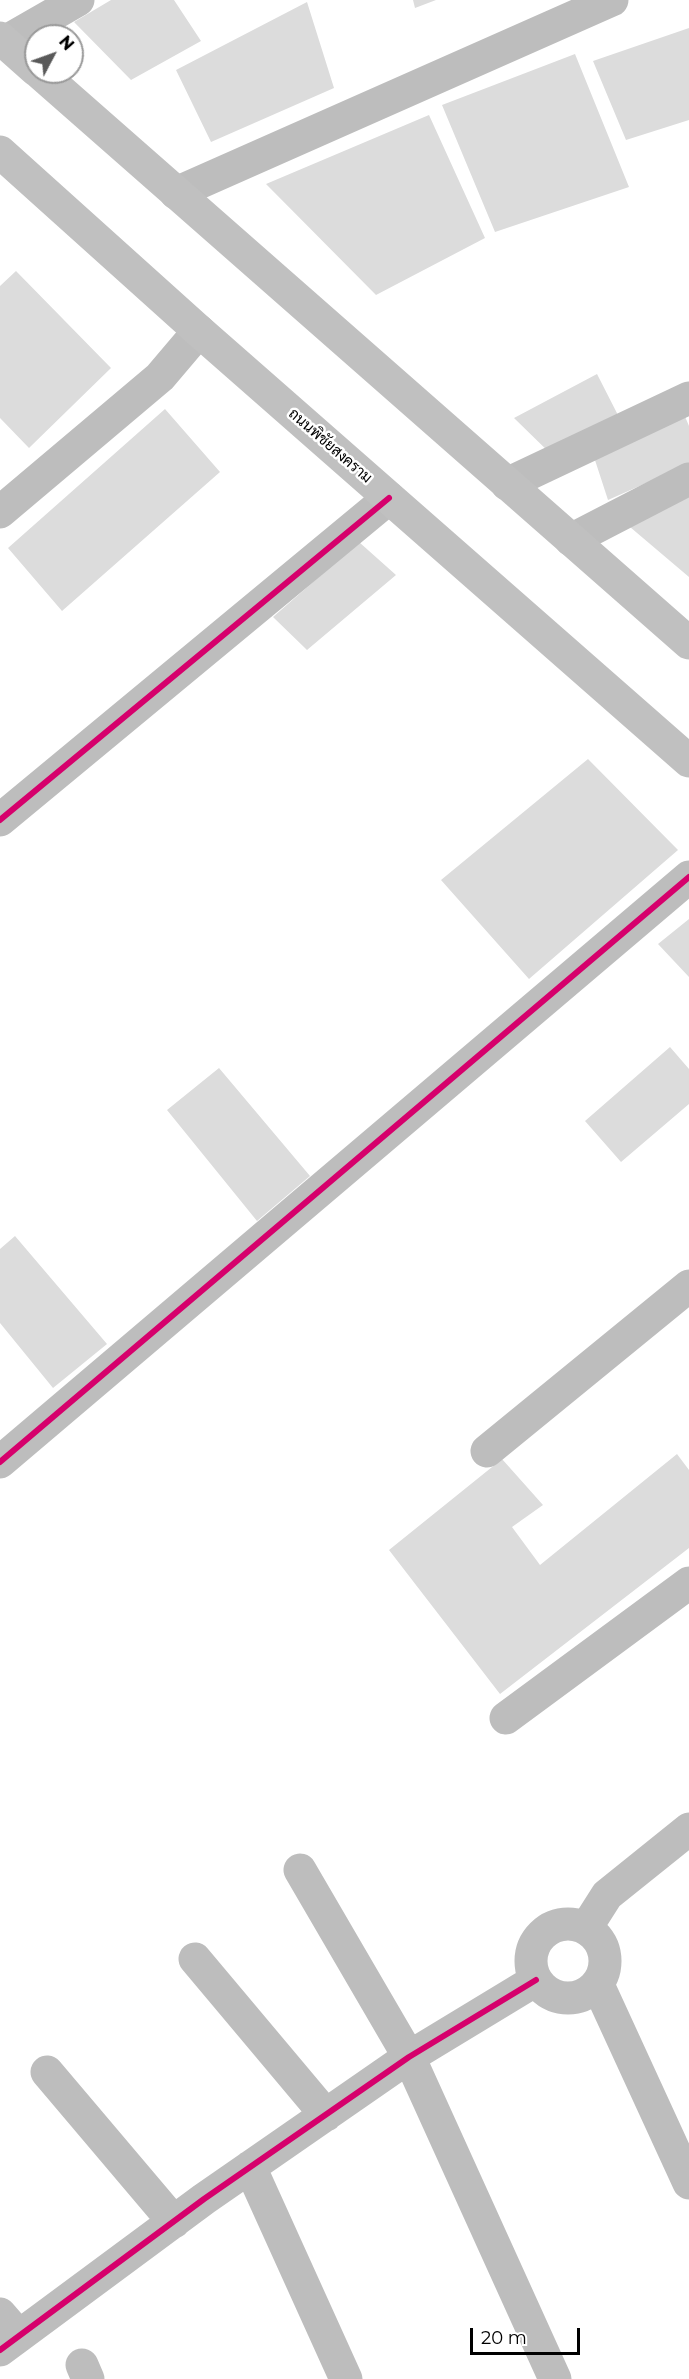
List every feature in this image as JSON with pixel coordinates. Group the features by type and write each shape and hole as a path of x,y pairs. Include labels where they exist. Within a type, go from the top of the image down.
{"main road":[{"path":"2,40 24,59"},
{"path":"52,84 689,643"},
{"name":"ถนนพิชัยสงคราม","path":"0,152 199,331 689,761"}],"street":[{"path":"2,40 78,0"},
{"path":"176,193 612,0"},
{"path":"0,512 160,377 199,331"},
{"path":"507,484 689,398"},
{"path":"571,540 689,479"},
{"path":"0,820 389,498"},
{"path":"0,1462 689,877"},
{"path":"487,1451 689,1286"},
{"path":"506,1718 689,1582"},
{"path":"586,1928 607,1895 689,1829"},
{"path":"300,1870 409,2056 555,2379"},
{"path":"573,1924 586,1928 599,1939 605,1954 605,1970 598,1985 584,1995 566,1999 549,1993 536,1980 532,1968 532,1954 537,1941 547,1931 559,1925 573,1924"},
{"path":"195,1959 326,2115"},
{"path":"6,2334 174,2222 409,2056 536,1980"},
{"path":"598,1985 689,2183"},
{"path":"47,2072 174,2222"},
{"path":"250,2168 346,2379"}],"building":[{"path":"111,0 174,0 201,41 131,80 84,32 84,24 74,22"},
{"path":"413,0 436,0 415,8"},
{"path":"307,2 334,88 211,142 176,70"},
{"path":"689,28 689,120 626,140 593,61"},
{"path":"575,54 629,187 495,232 442,105"},
{"path":"429,115 485,238 376,295 266,184"},
{"path":"16,271 111,368 29,448 0,418 0,286"},
{"path":"597,374 622,423 556,459 514,418"},
{"path":"681,407 689,426 689,464 608,500 593,454"},
{"path":"165,409 220,472 62,611 8,548"},
{"path":"689,496 689,577 630,527"},
{"path":"359,542 396,575 307,650 273,617"},
{"path":"588,759 678,850 529,979 441,880"},
{"path":"689,919 689,977 658,944"},
{"path":"670,1047 689,1069 689,1104 621,1162 585,1121"},
{"path":"219,1068 310,1176 257,1221 167,1110"},
{"path":"15,1236 107,1344 53,1388 0,1323 0,1249"},
{"path":"677,1454 689,1470 689,1548 500,1694 389,1550 502,1459 543,1505 512,1527 540,1565"}],"cycle path":[{"path":"0,820 389,498"},
{"path":"0,1462 689,877"},
{"path":"0,2350 204,2199 409,2057 536,1980"}]}
